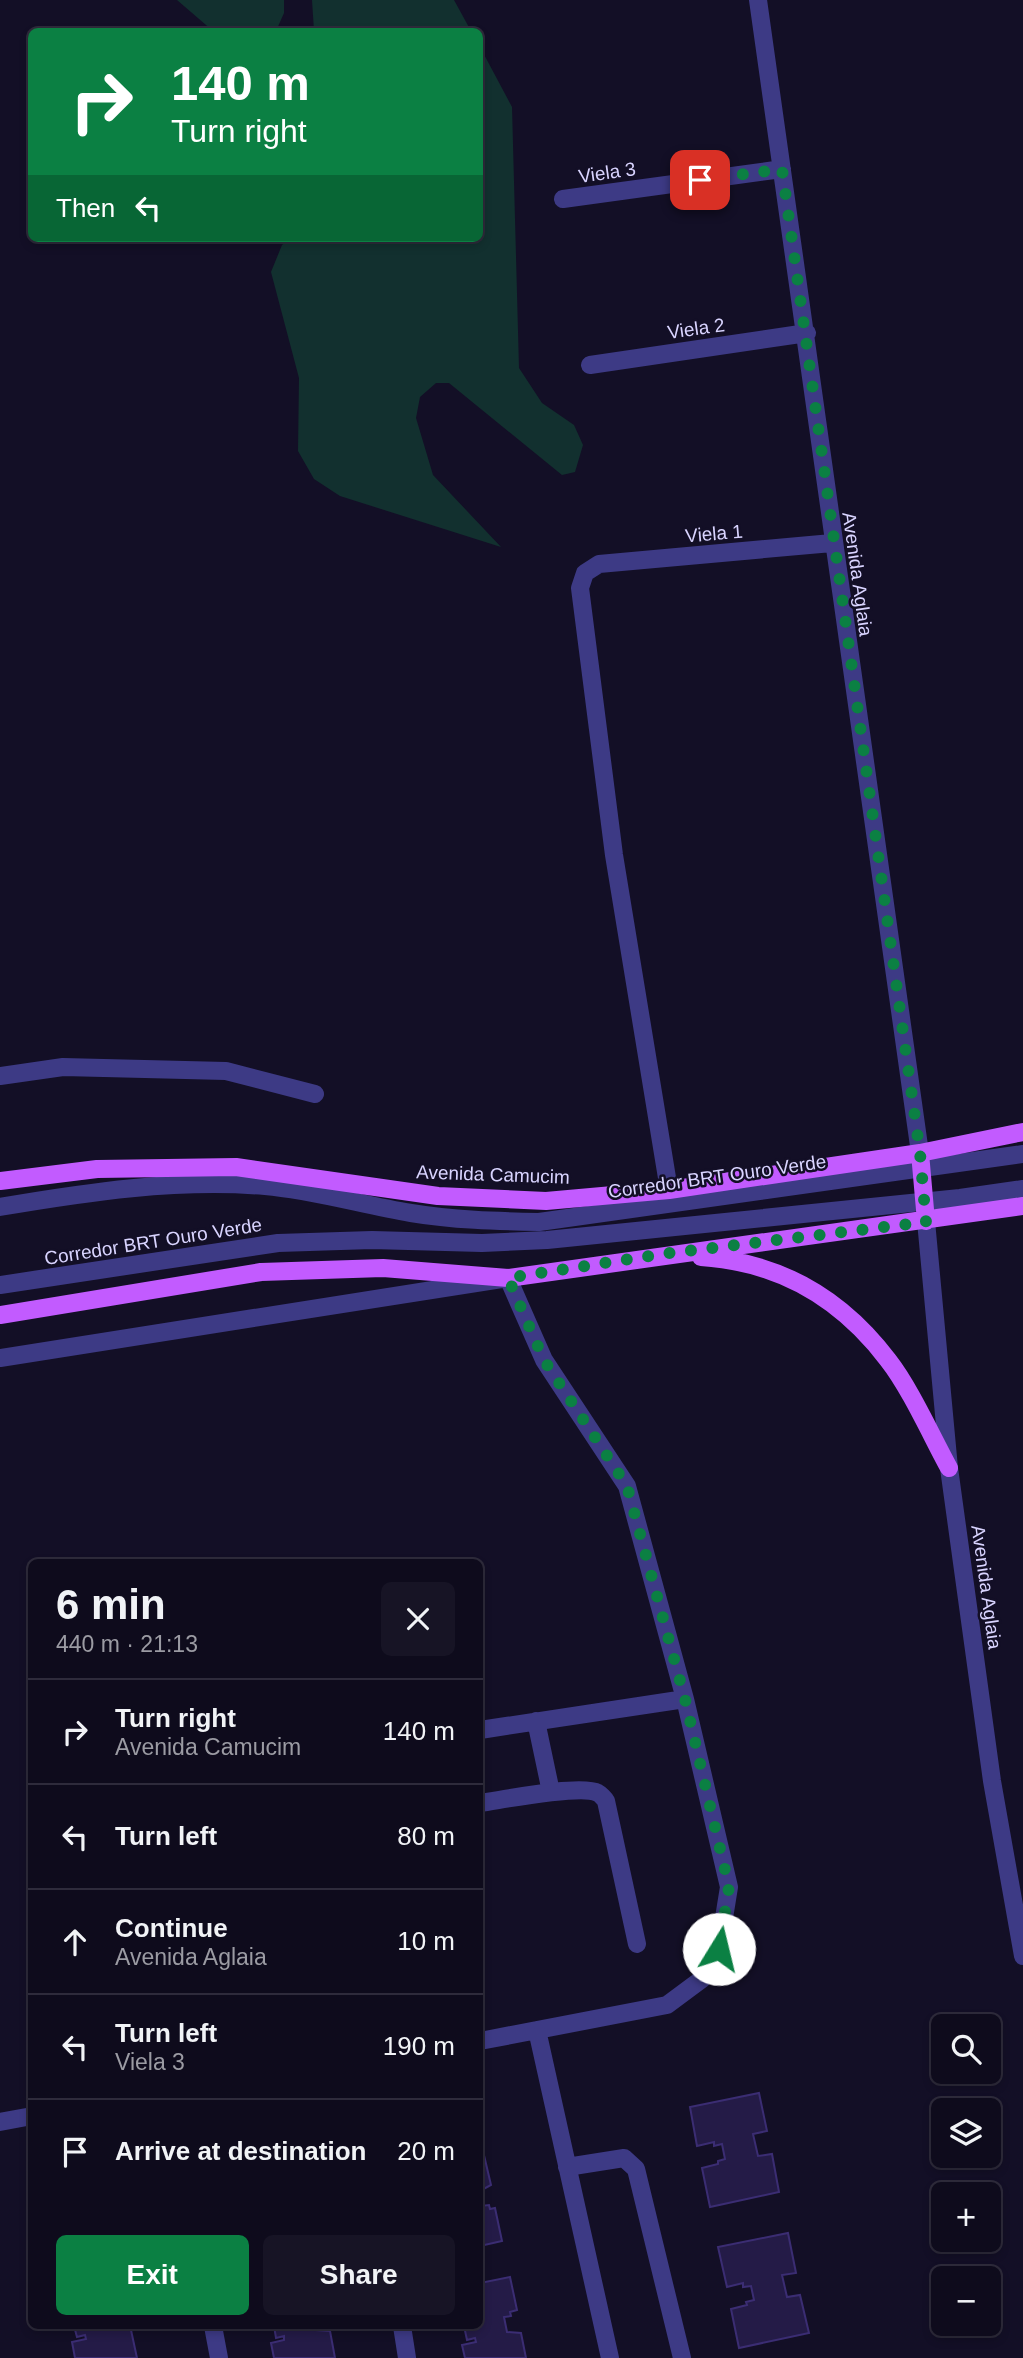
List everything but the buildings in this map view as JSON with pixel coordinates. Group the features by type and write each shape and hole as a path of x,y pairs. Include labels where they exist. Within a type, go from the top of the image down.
{"main road":[{"name":"Avenida Camucim","path":"0,1181 97,1168 236,1167 438,1196 546,1201 920,1161 1023,1132"},
{"path":"920,1161 926,1222"},
{"path":"0,1315 261,1272 383,1268 508,1278 662,1254 926,1222 1023,1206"},
{"path":"662,1254 730,1259 787,1275 844,1311 889,1361 949,1468"}],"street":[{"name":"Avenida Aglaia","path":"758,0 807,333 832,543 920,1161"},
{"name":"Viela 3","path":"564,199 782,169"},
{"name":"Viela 2","path":"590,365 807,333"},
{"name":"Viela 1","path":"669,1189 614,855 580,588 585,573 599,564 832,543"},
{"path":"0,1076 63,1067 226,1071 315,1094"},
{"name":"Corredor BRT Ouro Verde","path":"0,1207 94,1191 188,1183 267,1186 415,1214 539,1222 920,1161 1023,1154"},
{"name":"Corredor BRT Ouro Verde","path":"0,1286 278,1243 372,1240 482,1243 547,1240 1023,1189"},
{"name":"Avenida Aglaia","path":"926,1222 949,1468 992,1781 1023,1956"},
{"path":"0,1358 508,1278 544,1360 627,1486 685,1699 729,1887 719,1949 702,1979 667,2005 483,2040"},
{"path":"483,1730 685,1699"},
{"path":"536,1721 551,1793"},
{"path":"483,1803 551,1793 599,1793 606,1801 637,1944"},
{"path":"537,2030 610,2358"},
{"path":"0,2122 28,2117"},
{"path":"567,2167 624,2158 636,2169 681,2358"},
{"path":"214,2329 219,2358"},
{"path":"402,2329 407,2358"}],"green space":[{"path":"177,0 284,0 284,13 277,28 210,28"},
{"path":"312,0 454,0 469,28 314,28"},
{"path":"483,53 512,107 519,368 542,403 574,425 583,445 575,472 562,475 449,383 436,383 420,397 416,418 433,475 501,547 340,496 314,479 298,451 299,378 271,272 285,242 483,242"}],"route":[{"path":"700,180 782,169 807,333 832,543 920,1153 926,1222 662,1254 508,1278 544,1360 627,1486 685,1699 729,1887 719,1949"}]}
